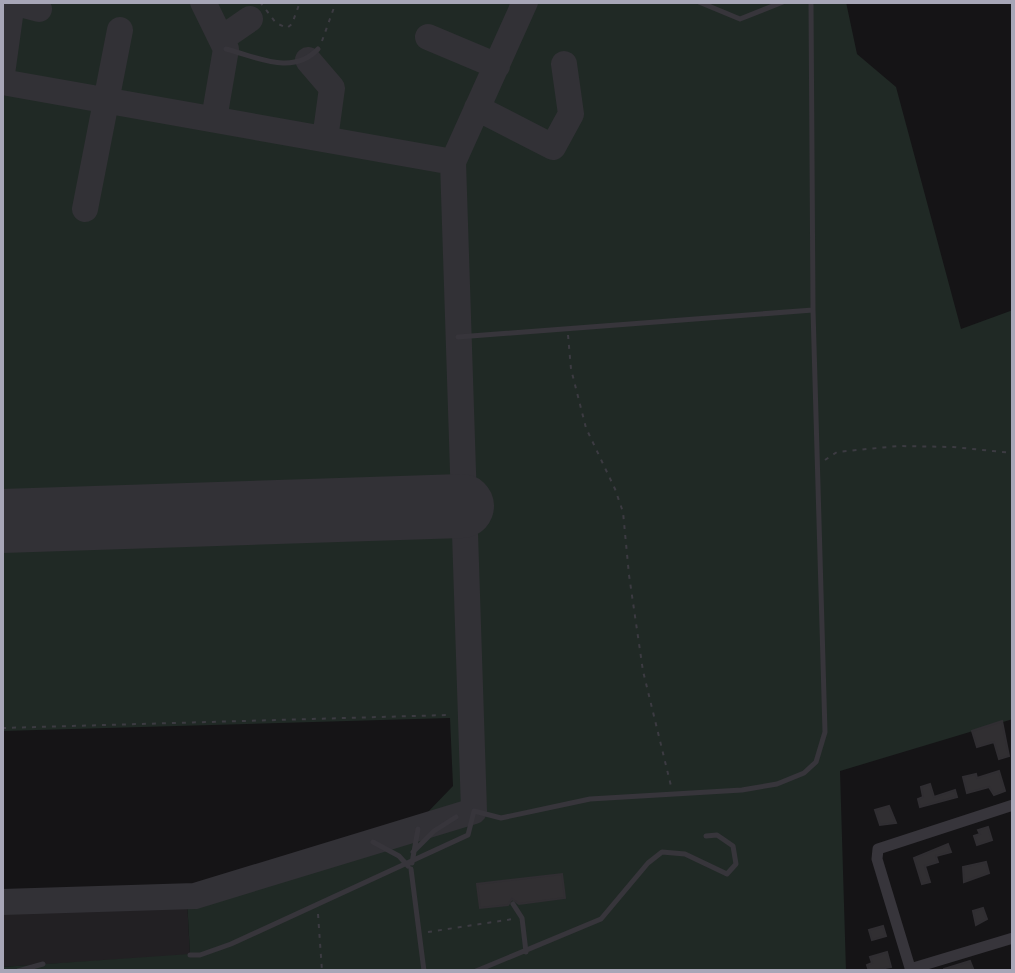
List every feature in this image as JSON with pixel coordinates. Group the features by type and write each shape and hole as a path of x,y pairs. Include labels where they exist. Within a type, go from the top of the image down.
{"street":[{"path":"1013,805 878,849 877,859 911,970 1013,938"}],"lane":[{"path":"699,2 740,19 783,2"},
{"path":"190,955 200,955 231,944 468,835 474,811 501,818 590,799 742,790 777,784 804,773 816,762 825,732 813,310 811,2"},
{"path":"226,49 287,64 308,60 318,49"},
{"path":"458,337 813,310"},
{"path":"412,853 434,831 456,817"},
{"path":"418,829 410,864 424,971"},
{"path":"476,971 601,919 648,863 662,852 685,854 717,872 727,874 736,864 733,846 717,835 706,836"},
{"path":"373,842 410,864"},
{"path":"513,904 522,918 526,952"},
{"path":"18,971 43,964"}],"path":[{"path":"260,2 276,23 287,28 292,24 300,2"},
{"path":"318,49 336,2"},
{"path":"568,329 571,369 586,428 623,512 643,671 673,794"},
{"path":"817,466 837,452 898,446 1013,453"},
{"path":"2,728 448,715"},
{"path":"317,905 322,971"},
{"path":"419,934 522,918"}],"shaded area":[{"path":"2,2 846,2 857,54 896,87 961,329 1013,310 1013,719 840,771 846,971 2,971 2,967 190,954 187,899 2,905 2,896 179,890 426,814 453,786 450,718 2,731"},
{"path":"187,899 190,955 2,967 2,905"}],"building":[{"path":"1002,721 1009,756 999,759 994,742 977,747 972,731"},
{"path":"999,771 1005,791 994,795 989,787 967,793 963,777 976,774 977,778"},
{"path":"930,784 934,797 955,790 957,797 920,807 918,799 923,797 921,787"},
{"path":"889,806 896,823 880,825 875,810"},
{"path":"988,827 992,840 977,845 974,836 980,834 978,830"},
{"path":"948,844 951,852 936,856 938,862 925,866 930,882 922,884 914,858"},
{"path":"986,862 989,873 964,882 963,867"},
{"path":"562,874 565,898 519,904 512,899 508,905 480,908 477,884"},
{"path":"983,908 987,919 976,925 973,911"},
{"path":"883,926 886,936 872,940 869,930"},
{"path":"887,952 891,967 869,971 867,965 872,963 870,957"},
{"path":"970,961 974,971 944,971 944,969"}],"taxiway":[{"path":"12,2 39,9"},
{"path":"2,74 12,2"},
{"path":"203,2 226,49 214,119"},
{"path":"2,902 195,896 474,811 453,162 525,2"},
{"path":"221,39 250,19"},
{"path":"85,209 120,30"},
{"path":"428,37 497,66"},
{"path":"308,60 332,88 325,139"},
{"path":"477,108 553,147 571,114 564,64"},
{"path":"2,82 453,162"}],"runway":[{"path":"2,521 462,506"}]}
